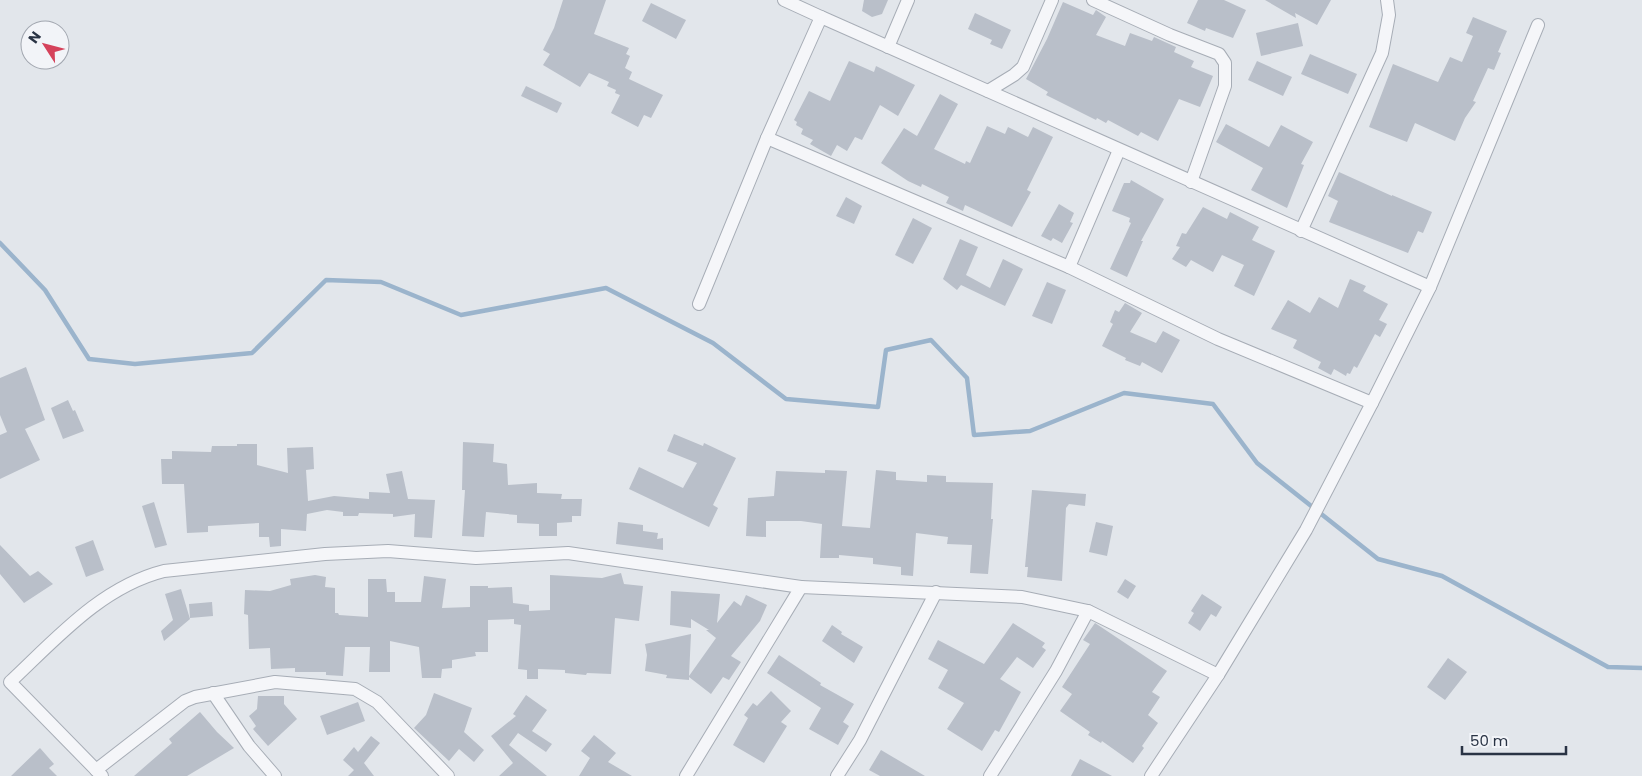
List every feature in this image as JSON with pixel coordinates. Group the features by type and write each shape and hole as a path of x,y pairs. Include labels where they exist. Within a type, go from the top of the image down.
{"street":[{"path":"784,0 1430,287"},
{"path":"888,47 908,0"},
{"path":"988,92 1023,67 1052,0"},
{"path":"1093,0 1170,35 1219,54 1225,63 1226,86 1191,182"},
{"path":"1301,231 1382,53 1389,15 1387,0"},
{"path":"699,304 767,138 821,17"},
{"path":"1151,776 1218,675 1306,530 1372,403 1430,287 1538,25"},
{"path":"767,138 1069,267 1218,339 1372,403"},
{"path":"1069,267 1118,150"},
{"path":"448,776 377,702 355,689 275,682 185,701 99,773 10,682 88,610 140,577 164,570 325,554 388,550 476,558 568,553 801,587 1022,597 1088,611 1218,675"},
{"path":"686,776 801,587"},
{"path":"837,776 860,740 936,592"},
{"path":"990,776 1056,671 1088,611"},
{"path":"213,694 249,746 275,776"}],"building":[{"path":"563,0 606,0 594,34 629,48 626,54 630,56 625,68 632,72 629,79 663,95 651,118 644,115 638,127 611,113 620,95 615,93 616,90 607,86 609,82 589,73 580,87 543,65 550,54 543,50 554,28"},
{"path":"864,0 888,0 882,14 872,17 862,11"},
{"path":"1198,0 1224,0 1246,10 1233,38 1206,28 1205,31 1187,23"},
{"path":"1265,0 1331,0 1317,25 1295,13 1296,18"},
{"path":"1063,2 1093,15 1096,10 1106,17 1096,35 1125,46 1130,33 1152,41 1154,37 1176,47 1174,52 1194,61 1191,67 1213,76 1200,107 1179,99 1158,141 1141,132 1138,136 1108,120 1106,123 1097,118 1096,120 1046,95 1048,92 1026,79 1047,39"},
{"path":"651,3 686,20 676,39 642,21"},
{"path":"975,13 1011,30 1002,49 990,44 992,40 968,29"},
{"path":"1473,17 1507,31 1498,52 1501,53 1494,70 1488,68 1473,101 1476,102 1465,118 1455,141 1415,123 1407,142 1369,127 1393,64 1438,82 1450,57 1462,62 1473,36 1466,33"},
{"path":"1298,23 1303,46 1261,56 1256,33"},
{"path":"1310,54 1357,74 1348,94 1301,74"},
{"path":"849,61 874,72 876,66 915,85 898,116 880,105 862,140 855,137 847,151 837,145 831,156 810,144 813,140 801,134 803,129 796,125 797,122 794,120 809,91 830,101"},
{"path":"1257,61 1292,77 1283,96 1248,80"},
{"path":"526,86 562,103 557,113 521,96"},
{"path":"940,94 958,104 934,149 965,164 966,161 970,163 987,126 1005,134 1008,127 1028,137 1033,127 1053,137 1027,190 1031,192 1012,227 965,205 963,211 946,203 949,197 922,184 921,187 908,181 881,163 904,128 917,136"},
{"path":"1226,124 1269,147 1281,125 1313,142 1301,164 1304,165 1287,208 1251,190 1263,168 1216,142"},
{"path":"1339,172 1432,212 1423,233 1418,231 1408,253 1329,222 1338,201 1328,196"},
{"path":"1131,180 1164,199 1141,241 1143,241 1127,277 1110,269 1131,223 1129,222 1130,218 1112,211 1124,183 1130,183"},
{"path":"846,197 862,206 854,224 836,216"},
{"path":"1059,204 1074,213 1070,222 1073,223 1062,243 1053,238 1051,241 1041,236"},
{"path":"1203,207 1227,219 1230,212 1259,227 1252,240 1275,251 1254,296 1234,286 1244,265 1222,255 1213,272 1191,260 1186,267 1172,259 1180,247 1176,246 1182,233 1186,234"},
{"path":"913,218 932,228 913,264 895,255"},
{"path":"960,239 978,247 966,275 990,288 1003,259 1023,269 1005,306 961,285 957,290 943,279"},
{"path":"1350,279 1366,286 1363,291 1388,304 1379,320 1387,324 1380,337 1375,334 1357,368 1354,366 1350,374 1347,373 1346,376 1334,369 1331,375 1318,368 1321,362 1293,348 1297,340 1271,329 1288,300 1310,313 1319,297 1338,308"},
{"path":"1047,282 1066,290 1052,324 1032,316"},
{"path":"1125,303 1142,313 1130,332 1156,343 1163,331 1180,340 1162,373 1142,362 1140,366 1125,360 1126,358 1102,346 1113,324 1110,322 1115,310 1119,312"},
{"path":"26,367 45,420 25,429 40,460 0,479 0,435 7,432 0,415 0,378"},
{"path":"68,400 73,411 75,410 84,431 63,439 51,408"},
{"path":"674,434 703,446 704,443 736,458 713,505 718,508 709,527 629,489 639,467 683,488 697,463 667,451"},
{"path":"463,442 494,444 493,462 507,464 508,485 537,483 537,493 562,494 561,499 582,499 581,516 572,516 572,522 557,523 557,536 539,536 539,524 517,523 517,515 486,512 484,537 462,536 465,490 462,490"},
{"path":"237,444 257,444 257,465 288,473 287,448 313,447 314,469 306,470 308,501 334,496 369,499 369,492 390,493 386,474 402,471 408,499 435,500 432,538 414,537 415,514 393,517 393,514 359,513 358,516 343,516 343,512 327,510 307,514 306,531 281,529 281,546 270,547 269,537 259,537 259,523 208,526 208,532 187,533 184,484 162,484 161,459 172,459 172,451 211,452 212,446 237,446"},
{"path":"825,470 847,471 842,526 870,528 876,470 896,472 896,480 927,482 927,475 946,476 946,482 993,483 991,519 993,519 988,574 970,573 972,545 947,544 948,537 916,533 913,576 901,575 901,567 873,564 873,558 839,555 839,558 820,558 822,524 801,521 766,521 766,537 746,536 748,498 774,496 776,471 825,473"},
{"path":"1032,490 1086,494 1085,506 1069,504 1066,508 1062,581 1027,577 1028,567 1025,567"},
{"path":"154,502 167,545 155,548 142,506"},
{"path":"618,522 643,525 643,531 658,533 657,539 663,538 663,550 616,544"},
{"path":"1096,522 1113,526 1107,556 1089,552"},
{"path":"93,540 104,570 86,577 75,547"},
{"path":"0,545 30,576 38,571 53,584 24,603 0,574"},
{"path":"621,573 624,584 643,586 639,621 615,618 611,674 587,673 586,675 565,673 565,670 538,669 538,679 527,679 527,670 518,669 521,625 514,624 514,619 488,620 488,652 475,652 476,656 452,660 452,668 442,669 441,678 422,678 419,647 390,641 390,672 369,672 370,647 345,647 343,676 326,675 326,672 295,672 295,668 271,669 270,648 249,649 248,615 244,614 245,590 270,591 291,585 290,579 315,575 326,577 325,587 335,588 335,613 339,615 368,617 368,579 386,579 387,592 395,592 395,602 421,602 424,576 446,579 442,608 470,607 470,586 488,586 488,588 512,587 513,603 529,605 529,611 550,610 550,575 602,578"},
{"path":"1125,579 1136,586 1128,599 1117,592"},
{"path":"181,589 190,619 164,641 161,631 173,620 165,594"},
{"path":"671,591 720,594 717,623 734,601 741,606 746,595 767,605 760,621 731,656 741,662 729,680 723,677 711,694 689,677 689,680 666,678 667,675 645,671 647,655 645,644 691,634 689,676 716,638 706,630 709,630 691,619 691,628 670,625"},
{"path":"1202,594 1222,607 1216,617 1211,614 1200,631 1188,623 1194,613 1191,611"},
{"path":"212,602 213,616 190,618 189,604"},
{"path":"1013,623 1045,643 1042,647 1046,650 1033,668 1017,657 1000,679 1021,692 999,732 995,730 982,751 947,729 964,703 938,688 948,670 928,659 938,640 984,664"},
{"path":"1095,623 1167,671 1152,692 1160,697 1148,715 1158,723 1133,763 1102,741 1101,743 1088,735 1090,732 1060,711 1072,694 1062,687 1090,644 1083,640"},
{"path":"832,625 842,632 841,634 863,647 854,663 822,641"},
{"path":"779,655 821,683 820,685 854,704 843,722 849,726 838,745 809,729 821,708 767,673"},
{"path":"1448,658 1467,672 1445,700 1427,687"},
{"path":"771,691 791,711 781,722 787,726 764,763 733,745 748,718 744,715 753,703 757,706"},
{"path":"434,693 472,708 464,732 484,750 474,762 459,749 449,761 414,728 426,715"},
{"path":"526,695 547,710 532,731 552,744 546,752 518,733 509,745 547,776 499,776 513,763 491,736 516,716 513,714"},
{"path":"258,696 284,696 284,704 297,719 268,746 253,729 256,726 249,716 257,709"},
{"path":"358,702 365,721 327,735 320,716"},
{"path":"200,712 234,748 187,776 134,776 172,743 169,739"},
{"path":"594,735 616,753 608,762 632,776 579,776 590,758 581,751"},
{"path":"371,736 380,743 364,763 374,776 348,776 354,770 343,760 354,747 358,752"},
{"path":"40,748 54,764 49,768 57,776 11,776"},
{"path":"881,750 925,776 880,776 869,770"},
{"path":"1080,759 1112,776 1071,776"}],"waterway":[{"path":"0,243 45,290 89,359 135,364 252,353 326,280 381,282 461,315 606,288 713,343 786,399 878,407 886,350 931,340 967,378 974,435 1030,431 1124,393 1213,404 1257,463 1378,559 1442,576 1608,667 1642,668"}]}
